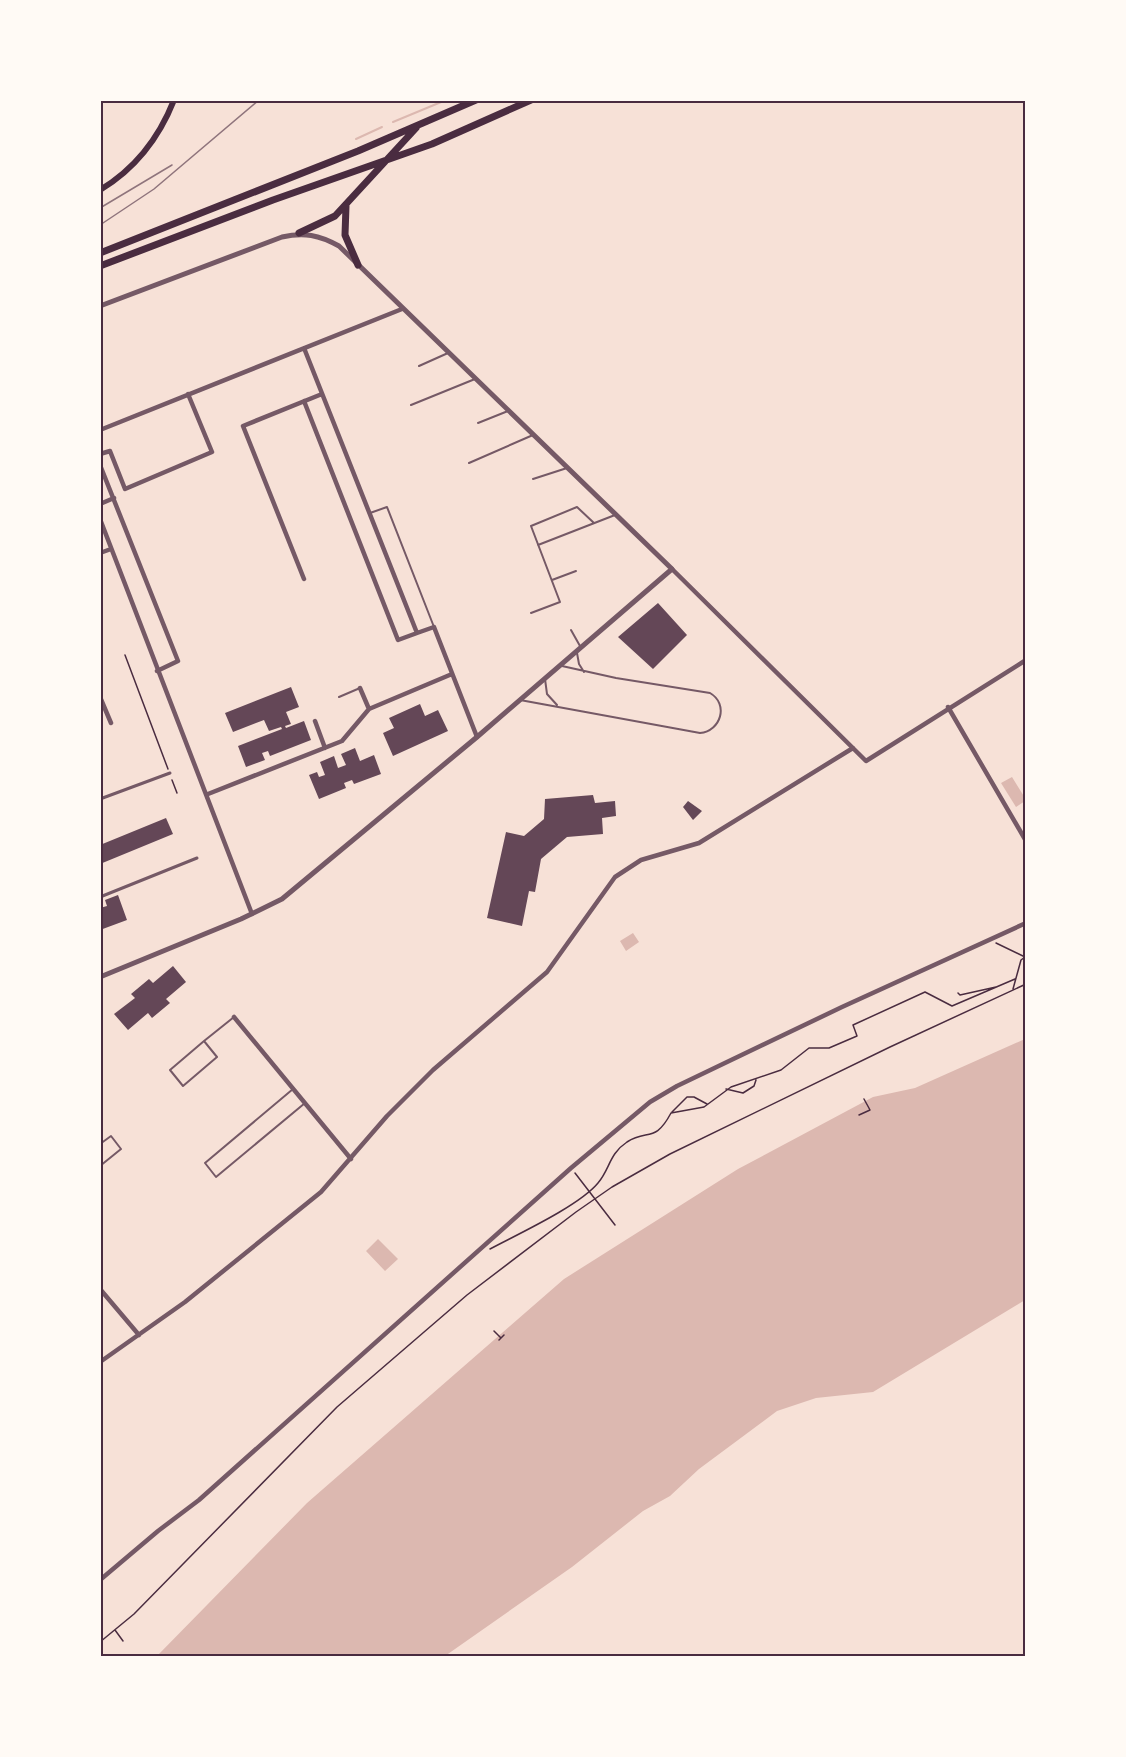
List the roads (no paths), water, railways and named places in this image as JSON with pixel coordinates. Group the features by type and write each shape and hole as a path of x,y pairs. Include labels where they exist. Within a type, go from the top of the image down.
{"main road":[{"path":"100,190 140,159 158,134 174,100"},
{"path":"100,254 352,154 476,100"},
{"path":"100,266 477,126 531,100"},
{"path":"299,233 327,222 346,206 417,127"},
{"path":"346,206 345,235 358,265"}],"street":[{"path":"100,306 282,237 299,233 328,240 339,246 866,761 948,707 1026,660"},
{"path":"100,430 402,309"},
{"path":"304,348 417,633"},
{"path":"100,454 110,451 125,489 212,452 188,394"},
{"path":"304,579 243,426 322,394"},
{"path":"304,401 398,640 434,627 477,737"},
{"path":"100,465 178,661 157,671"},
{"path":"100,485 107,482"},
{"path":"100,504 114,498"},
{"path":"100,519 157,671 208,794 252,914"},
{"path":"100,553 111,549"},
{"path":"100,977 252,914 282,899 477,737 672,569"},
{"path":"208,794 342,741 369,709 452,674"},
{"path":"360,688 369,709"},
{"path":"100,697 111,723"},
{"path":"948,707 1026,841"},
{"path":"315,721 325,747"},
{"path":"100,1362 185,1302 321,1192 433,1070 547,972 615,877 641,860 699,843 853,748"},
{"path":"100,799 170,773"},
{"path":"100,897 197,858"},
{"path":"100,1580 199,1500 571,1168 631,1116 663,1093 1026,923"},
{"path":"234,1017 351,1159"},
{"path":"100,1289 139,1335"}],"lane":[{"path":"418,366 448,353"},
{"path":"411,405 475,379"},
{"path":"477,423 508,411"},
{"path":"468,463 533,435"},
{"path":"533,479 567,468"},
{"path":"369,514 387,507 434,627"},
{"path":"531,613 560,602 531,526 577,507 594,523"},
{"path":"538,545 615,515"},
{"path":"552,580 576,571"},
{"path":"572,630 579,650 577,660 584,672"},
{"path":"520,700 700,733 715,727 721,716 720,703 710,693 584,672 559,665"},
{"path":"546,677 547,694 559,707"},
{"path":"339,697 360,688"},
{"path":"204,1041 217,1057 183,1086 170,1070 204,1041 234,1017"},
{"path":"293,1089 205,1163 216,1177 305,1103"},
{"path":"100,1144 111,1136 121,1149 100,1166"}],"waterway":[{"path":"393,122 446,100"},
{"path":"356,139 382,127"}],"tram line":[{"path":"100,225 154,189 259,100"},
{"path":"100,208 172,165"}]}
